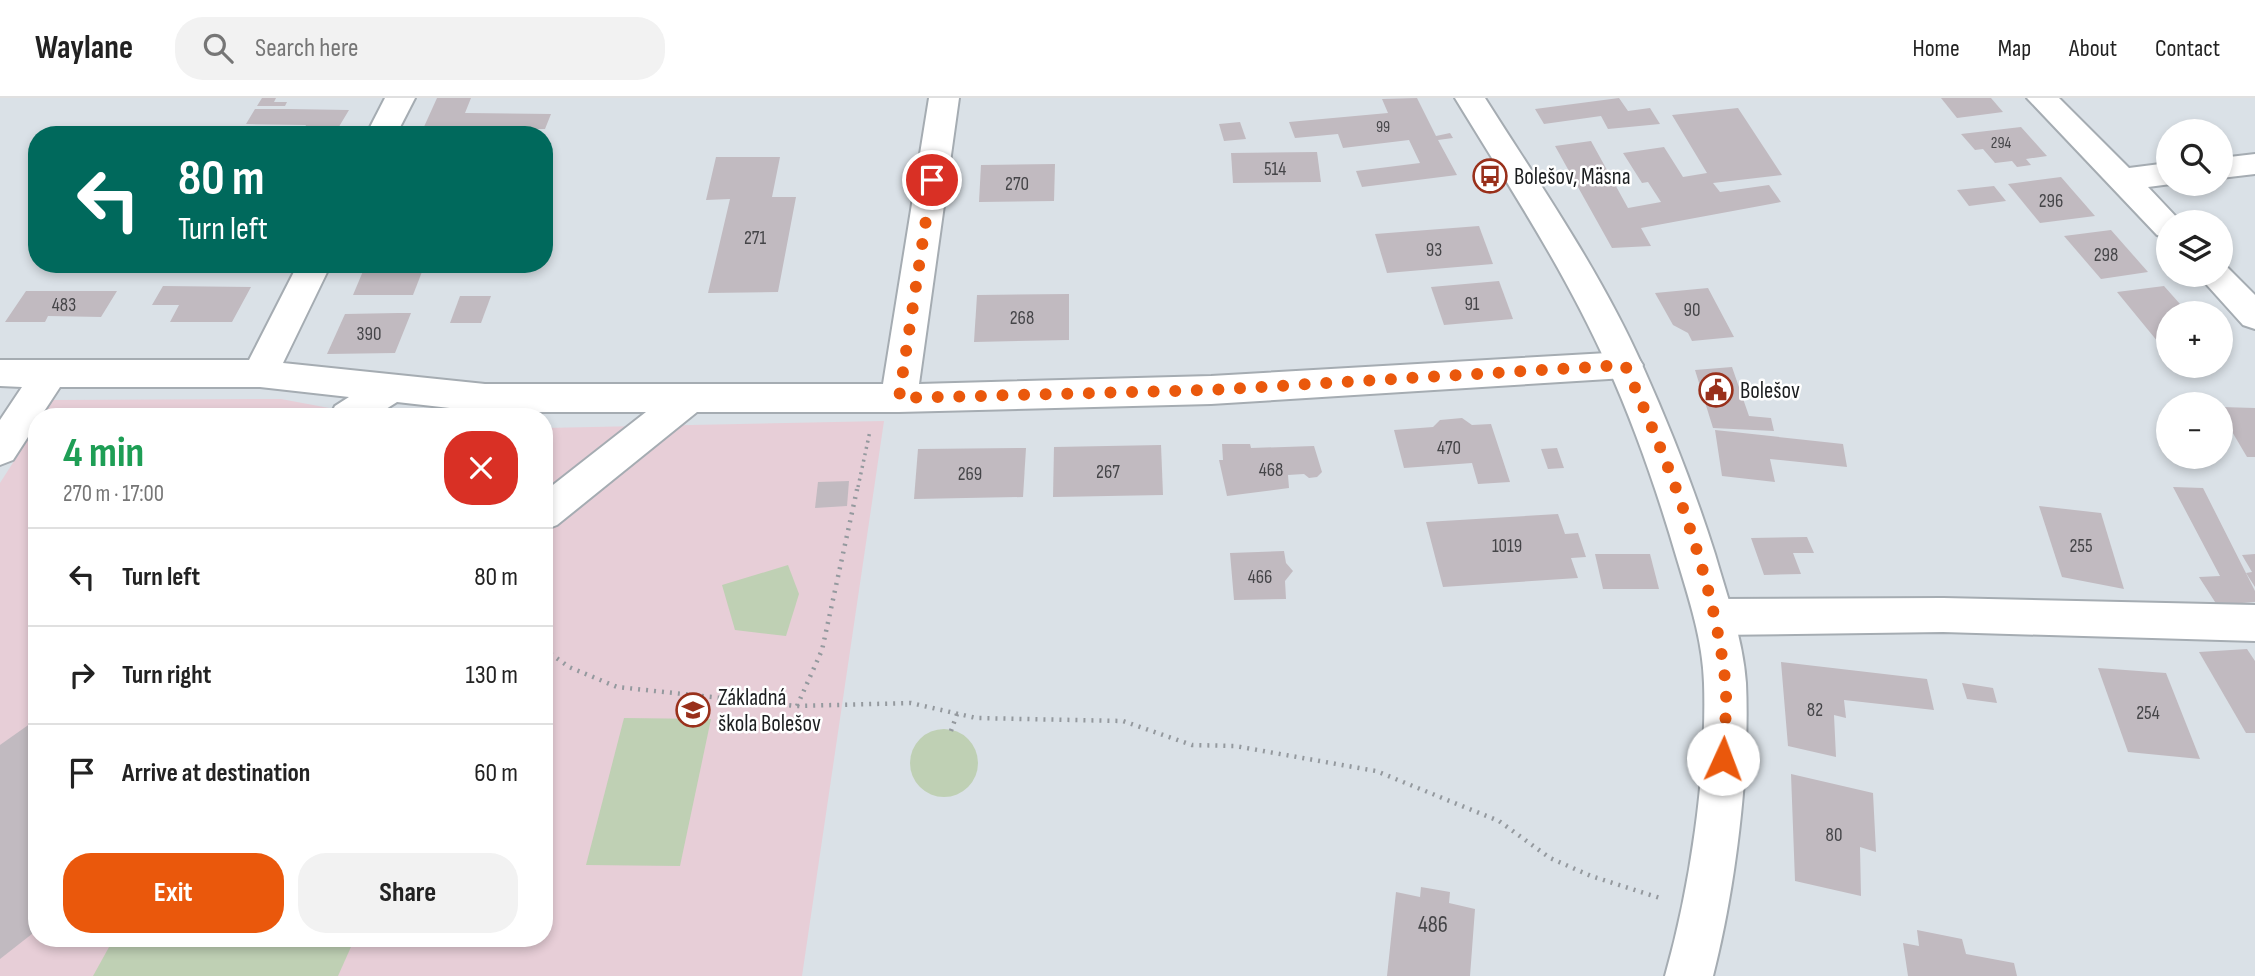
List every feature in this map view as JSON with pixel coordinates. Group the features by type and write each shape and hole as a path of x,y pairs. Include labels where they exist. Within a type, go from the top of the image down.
{"street":[{"path":"386,126 400,98"},
{"path":"886,408 944,98"},
{"path":"1470,98 1565,251 1625,365 1682,510 1714,617 1726,681 1723,759 1704,917 1689,976"},
{"path":"2042,98 2156,215"},
{"path":"2233,167 2255,164"},
{"path":"2122,180 2156,176"},
{"path":"260,374 310,273"},
{"path":"2227,287 2255,316"},
{"path":"0,373 260,374 485,397 689,398 886,408 1625,365"},
{"path":"0,450 50,373"},
{"path":"361,408 392,388"},
{"path":"553,507 689,398"},
{"path":"1714,617 1943,615 2255,623"}],"path":[{"path":"797,706 822,650 886,408"},
{"path":"553,655 569,667 617,687 797,706 911,704 976,718 1123,721 1192,745 1235,746 1376,771 1499,821 1550,858 1664,899"},
{"path":"951,731 957,714"}],"shaded area":[{"path":"281,399 329,408 47,408 52,400"},
{"name":"Základná škola Bolešov","path":"884,421 802,976 0,976 0,483 28,439 28,947 553,947 553,428"}],"green space":[{"path":"788,565 799,594 786,636 735,630 722,585"},
{"path":"624,718 711,719 680,866 586,865"},
{"path":"944,729 957,732 968,739 975,750 978,763 975,776 968,787 957,794 944,797 931,794 920,787 913,776 910,763 913,750 920,739 931,732"},
{"path":"109,947 351,947 338,976 93,976"}],"building":[{"path":"262,98 276,98 274,102 287,102 285,106 257,106"},
{"path":"437,98 471,98 465,113 551,114 546,126 424,126"},
{"path":"1417,98 1436,136 1450,133 1453,138 1438,140 1457,175 1362,187 1356,171 1420,163 1409,140 1343,148 1338,134 1295,138 1289,122 1388,113 1382,99"},
{"path":"1619,98 1628,111 1650,108 1660,124 1608,129 1601,116 1544,124 1535,109"},
{"path":"1941,98 1991,98 2003,112 1957,118"},
{"path":"1738,108 1782,175 1713,183 1720,192 1769,185 1781,202 1641,228 1651,246 1612,248 1555,146 1591,141 1628,208 1661,202 1648,182 1642,183 1623,153 1664,147 1683,177 1707,173 1672,115"},
{"path":"255,109 349,110 339,126 246,124"},
{"path":"1240,122 1246,139 1224,141 1219,124"},
{"path":"2021,127 2047,156 2026,159 2031,165 2017,167 2012,161 1995,163 1983,149 1975,150 1961,134"},
{"path":"1317,152 1321,182 1233,183 1231,153"},
{"path":"716,157 780,157 772,197 796,197 778,292 708,293 730,199 706,200"},
{"path":"1055,164 1054,201 979,202 981,165"},
{"path":"2061,177 2095,216 2040,223 2008,184"},
{"path":"1994,186 2006,201 1969,206 1957,190"},
{"path":"1479,226 1493,264 1387,273 1375,234"},
{"path":"2111,230 2148,272 2101,279 2064,236"},
{"path":"362,273 422,273 413,295 353,295"},
{"path":"1499,281 1513,319 1444,325 1431,287"},
{"path":"163,286 251,287 232,322 170,322 179,305 152,305"},
{"path":"2165,287 2177,301 2156,301 2156,340 2117,292"},
{"path":"1708,288 1734,337 1692,341 1688,333 1673,325 1655,293"},
{"path":"26,291 117,291 101,317 48,316 45,322 5,322"},
{"path":"1069,294 1069,340 974,342 977,295"},
{"path":"460,296 491,296 481,323 450,323"},
{"path":"411,313 395,353 327,354 345,314"},
{"path":"1732,367 1749,416 1771,418 1774,431 1713,428 1695,370"},
{"path":"2233,407 2255,408 2255,457 2247,457 2233,433"},
{"path":"1462,418 1472,425 1491,424 1510,482 1478,484 1472,463 1404,468 1394,430 1433,427 1440,420"},
{"path":"1715,430 1843,444 1847,467 1770,459 1775,482 1722,476"},
{"path":"1222,444 1250,444 1251,448 1314,446 1322,472 1317,477 1309,478 1304,474 1288,475 1289,488 1227,496 1219,460 1223,460"},
{"path":"1161,445 1163,495 1053,497 1054,447"},
{"path":"1026,448 1023,497 914,499 918,449"},
{"path":"1557,448 1564,468 1548,469 1541,449"},
{"path":"849,481 847,506 815,508 818,482"},
{"path":"2173,487 2203,488 2255,591 2255,602 2217,605 2199,577 2220,576"},
{"path":"2039,506 2101,513 2124,589 2062,577"},
{"path":"1558,514 1565,534 1578,533 1586,557 1571,558 1578,578 1443,587 1426,522"},
{"path":"1807,537 1814,553 1793,553 1801,574 1764,575 1751,538"},
{"path":"1284,551 1286,563 1293,571 1285,581 1286,599 1234,600 1230,553"},
{"path":"1595,554 1650,554 1659,589 1603,589"},
{"path":"2255,554 2255,587 2246,573 2252,572 2242,555"},
{"path":"2247,649 2255,661 2255,733 2246,733 2199,652"},
{"path":"1781,662 1927,679 1934,710 1844,700 1846,718 1834,715 1836,757 1788,746"},
{"path":"2098,668 2166,673 2200,759 2128,752"},
{"path":"1962,683 1993,688 1997,703 1967,699"},
{"path":"28,725 28,937 0,959 0,745"},
{"path":"1791,774 1873,793 1876,852 1860,847 1861,896 1795,881"},
{"path":"1421,887 1450,892 1449,903 1475,909 1470,976 1387,976 1396,892 1420,897"},
{"path":"1917,930 1962,939 1966,954 2014,963 2017,976 1908,976 1903,943 1919,946"}],"place":[{"name":"Bolešov, Mäsna","path":"1490,176"},
{"name":"Bolešov","path":"1716,390"},
{"name":"Základná škola Bolešov","path":"693,710"}],"route":[{"path":"932,180 899,398 1211,390 1625,365 1645,410 1682,510 1714,617 1726,681 1723,759"}]}
